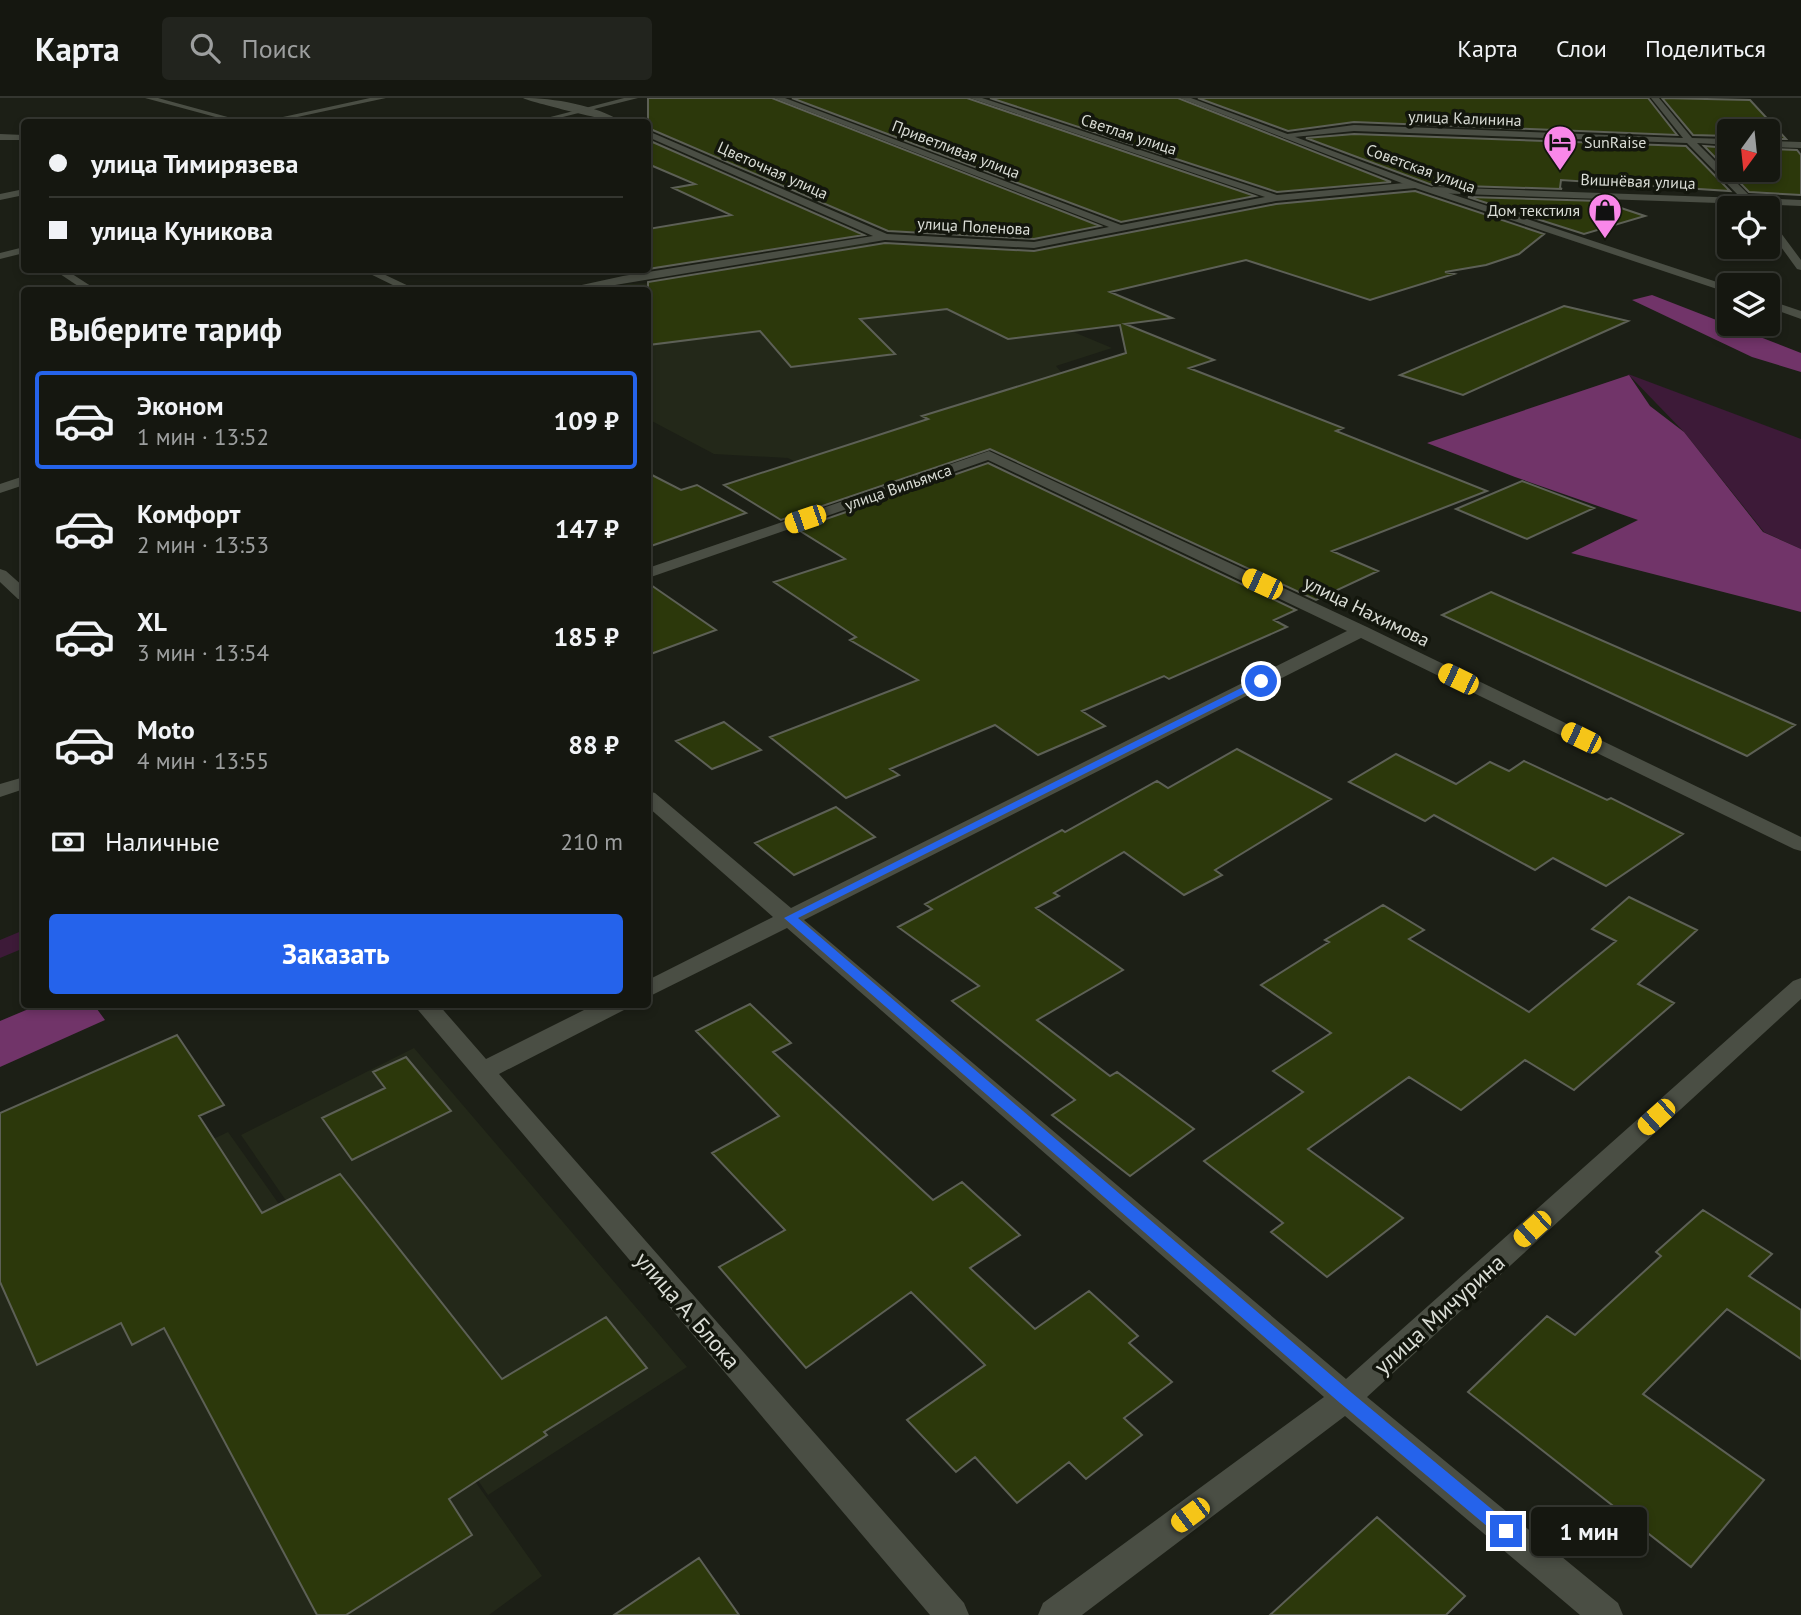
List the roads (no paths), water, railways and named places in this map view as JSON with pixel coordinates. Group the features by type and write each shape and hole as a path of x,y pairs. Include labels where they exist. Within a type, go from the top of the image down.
{"street":[{"path":"150,98 230,119"},
{"path":"279,119 383,98"},
{"path":"527,98 585,110 610,119"},
{"path":"548,119 634,98"},
{"name":"Приветливая улица","path":"778,98 1122,229"},
{"name":"Светлая улица","path":"974,98 1276,198"},
{"name":"Советская улица","path":"1184,98 1415,185 1717,286"},
{"path":"1655,98 1690,141 1745,196"},
{"name":"улица Калинина","path":"1284,135 1354,128 1717,142"},
{"name":"Цветочная улица","path":"651,135 885,237"},
{"path":"0,137 21,138"},
{"path":"1780,144 1801,145"},
{"name":"улица Поленова","path":"586,287 885,237 1034,246 1276,198 1415,185"},
{"name":"Вишнёвая улица","path":"1433,190 1717,202"},
{"path":"0,197 21,193"},
{"name":"Вишнёвая улица","path":"1780,203 1801,203"},
{"path":"1780,239 1801,267"},
{"path":"0,256 21,251"},
{"path":"64,273 87,287"},
{"path":"374,273 404,287"},
{"path":"614,273 623,279"},
{"path":"1780,307 1801,314"},
{"name":"улица Вильямса","path":"651,572 989,455"},
{"name":"улица Нахимова","path":"989,455 1361,631 1801,845"},
{"path":"0,489 21,481"},
{"path":"1,577 21,593"},
{"path":"651,988 1361,631"},
{"path":"0,791 21,784"},
{"path":"651,800 1346,1398 1605,1615"},
{"name":"улица Мичурина","path":"1055,1615 1346,1398 1801,986"},
{"name":"улица А. Блока","path":"427,1008 952,1615"},
{"path":"482,1072 608,1008"}],"place":[{"name":"SunRaise","path":"1560,172"},
{"name":"Дом текстиля","path":"1605,240"}]}
